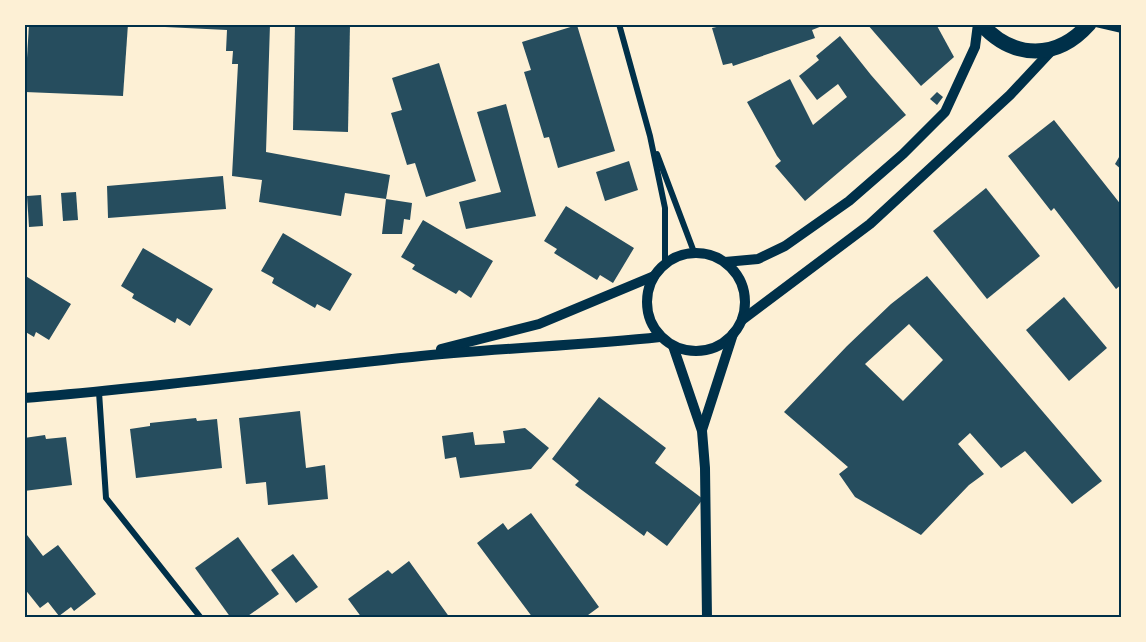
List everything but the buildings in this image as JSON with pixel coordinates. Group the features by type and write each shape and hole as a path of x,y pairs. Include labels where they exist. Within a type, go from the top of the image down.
{"main road":[{"path":"979,24 992,36 1011,47 1032,51 1053,49 1067,43 1089,24"}],"street":[{"path":"619,24 650,136 665,208 664,264"},
{"path":"725,262 758,259 785,246 849,201 903,153 945,112 975,47 979,24"},
{"path":"1096,24 1122,30"},
{"path":"702,431 733,334 742,320 870,224 1010,95 1053,49"},
{"path":"650,136 694,252"},
{"path":"733,334 720,345 705,350 689,351 673,346 660,337 651,323 646,307 647,291 654,276 664,264 678,255 694,252 711,255 725,262 737,274 744,289 745,305 742,320"},
{"path":"414,356 539,324 654,276"},
{"path":"24,398 99,392 414,356 660,337"},
{"path":"673,346 702,431 705,468 707,618"},
{"path":"99,392 106,498 201,618"}]}
